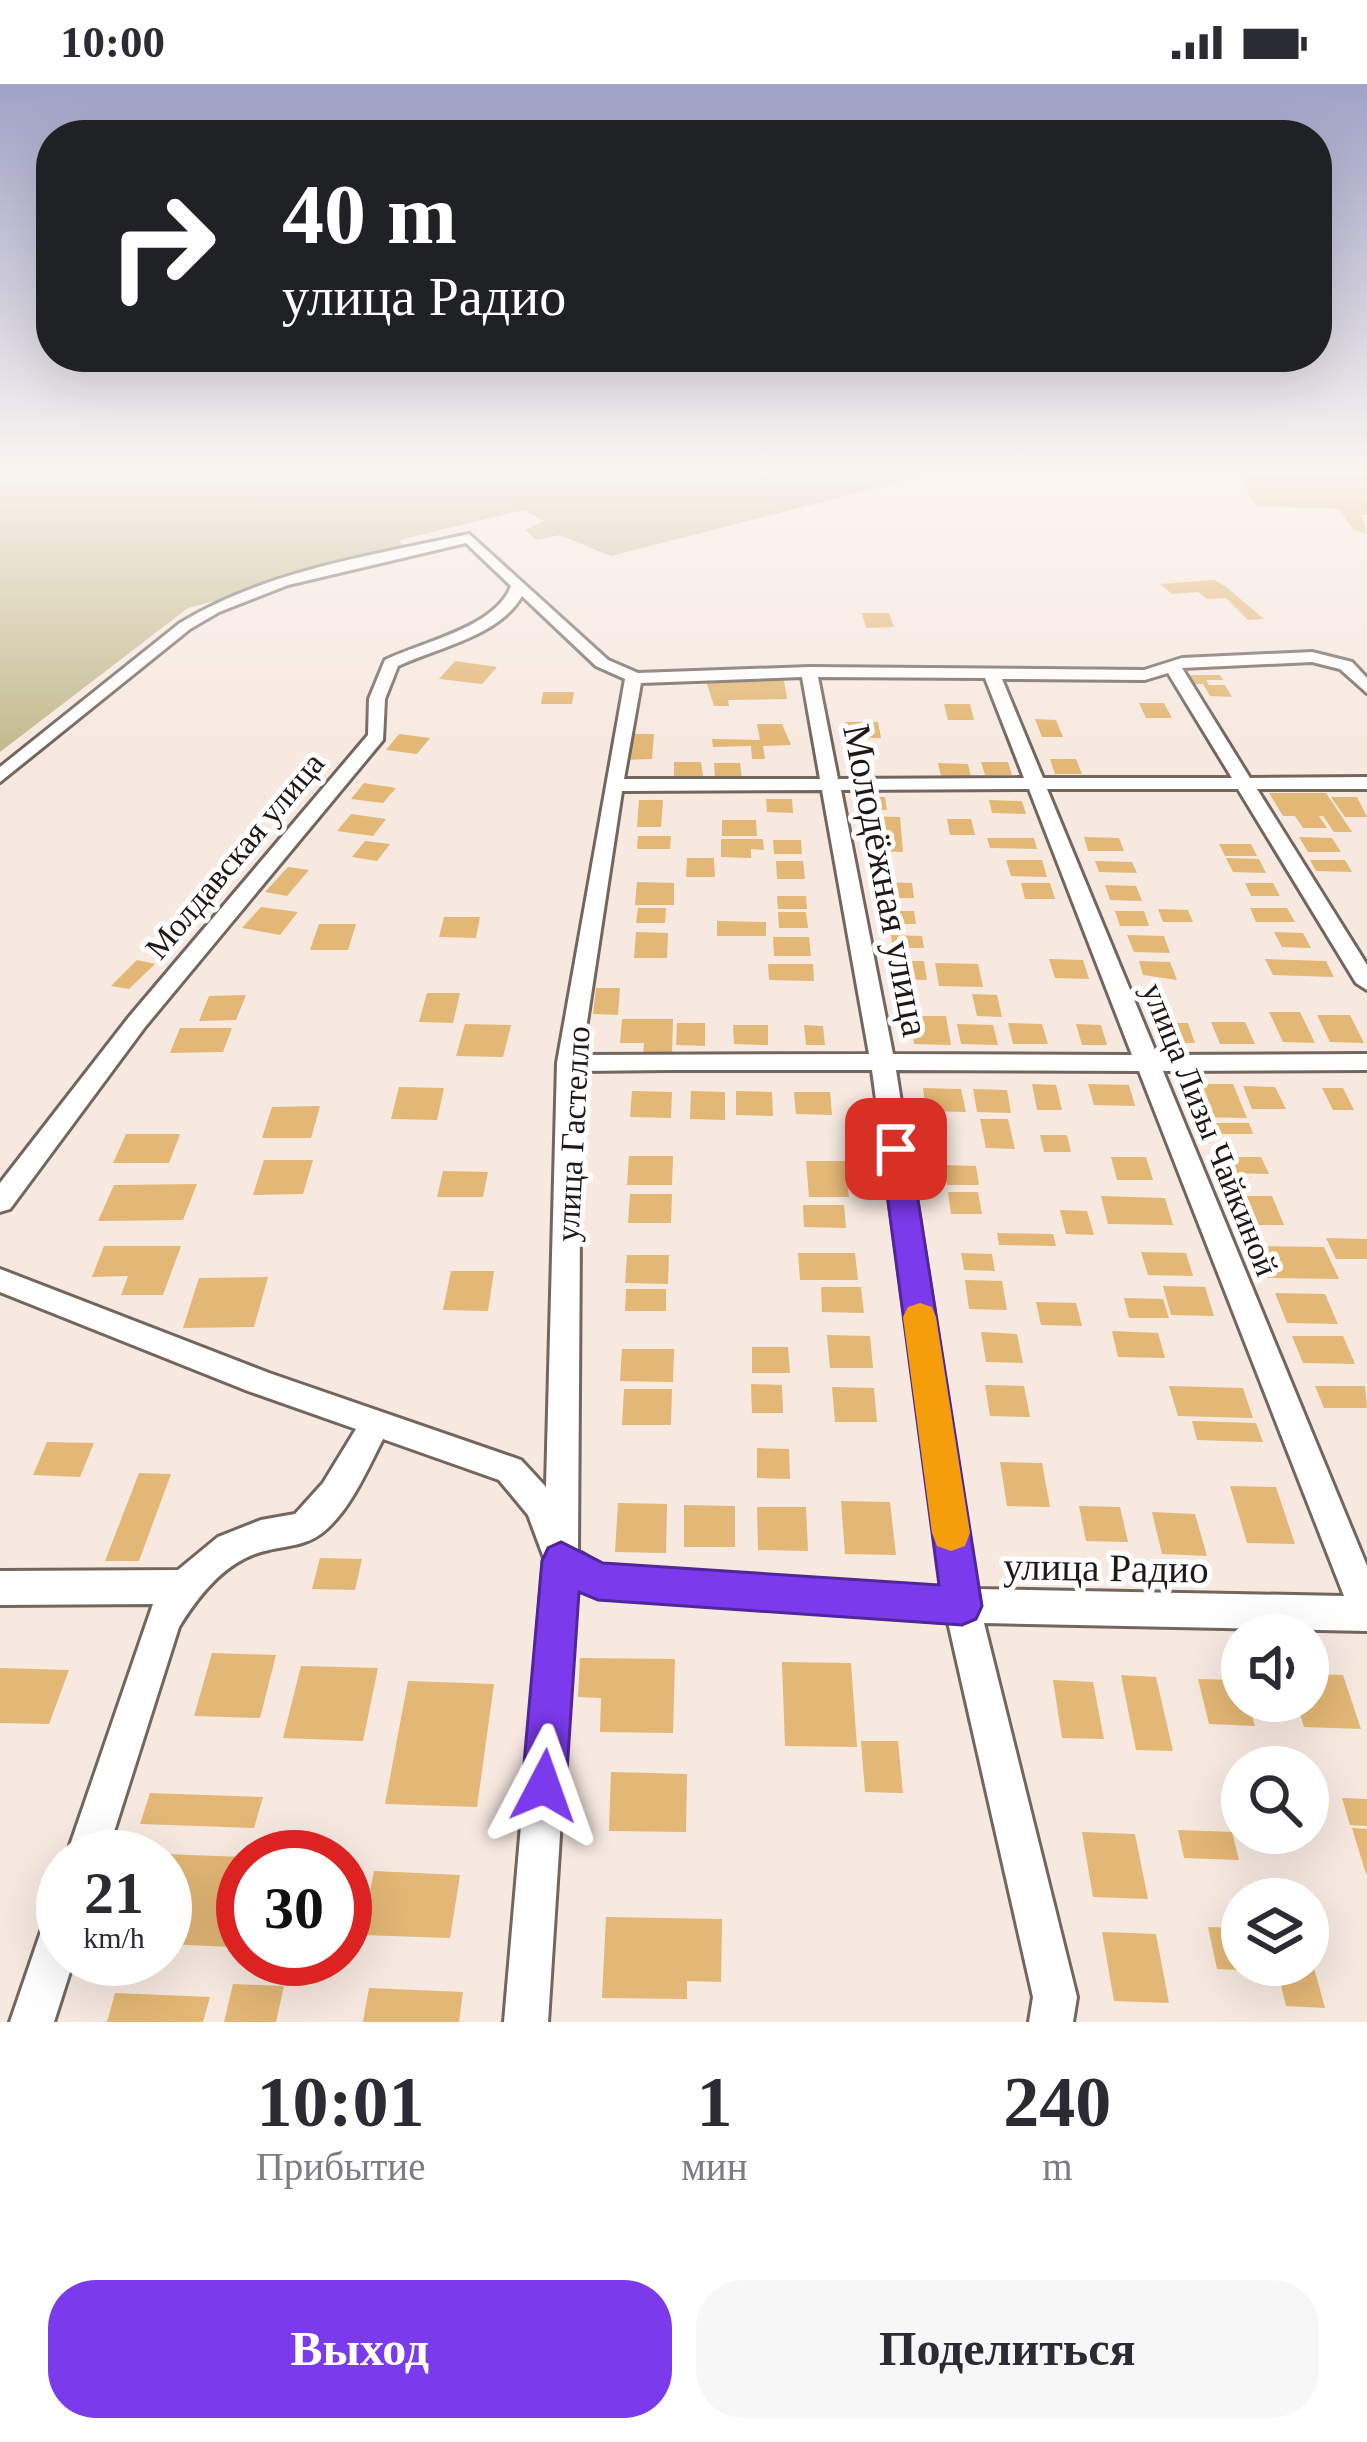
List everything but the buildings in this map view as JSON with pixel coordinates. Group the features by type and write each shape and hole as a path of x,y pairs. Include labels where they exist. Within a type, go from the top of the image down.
{"street":[{"path":"0,776 185,626 233,598 381,560"},
{"path":"493,560 602,663 636,678 808,672 1145,675 1172,666 1258,656 1312,657 1346,665 1367,688"},
{"name":"Молдавская улица","path":"0,1202 137,1022 377,736 377,699 391,663 444,639 482,631 514,602 519,584"},
{"path":"1172,666 1367,983"},
{"name":"Молодёжная улица","path":"808,672 882,1058 962,1606 1055,1997 1051,2022"},
{"name":"улица Лизы Чайкиной","path":"992,675 1367,1611"},
{"name":"улица Гастелло","path":"526,2022 560,1578 569,1063 630,684 636,678"},
{"path":"616,785 1367,783"},
{"path":"569,1063 882,1058 1367,1063"},
{"path":"0,1280 510,1470 542,1507 560,1578"},
{"path":"95,1830 164,1619 183,1587 209,1561 241,1542 308,1525 376,1423"},
{"name":"улица Радио","path":"560,1578 962,1606 1367,1611"},
{"path":"0,1588 183,1587"},
{"path":"32,2022 44,1986"}],"shaded area":[{"path":"0,560 368,560 188,608 0,752"}],"slow traffic":[{"path":"920,1317 951,1533"}],"route":[{"path":"544,1786 561,1561 598,1581 962,1606 896,1149"}]}
